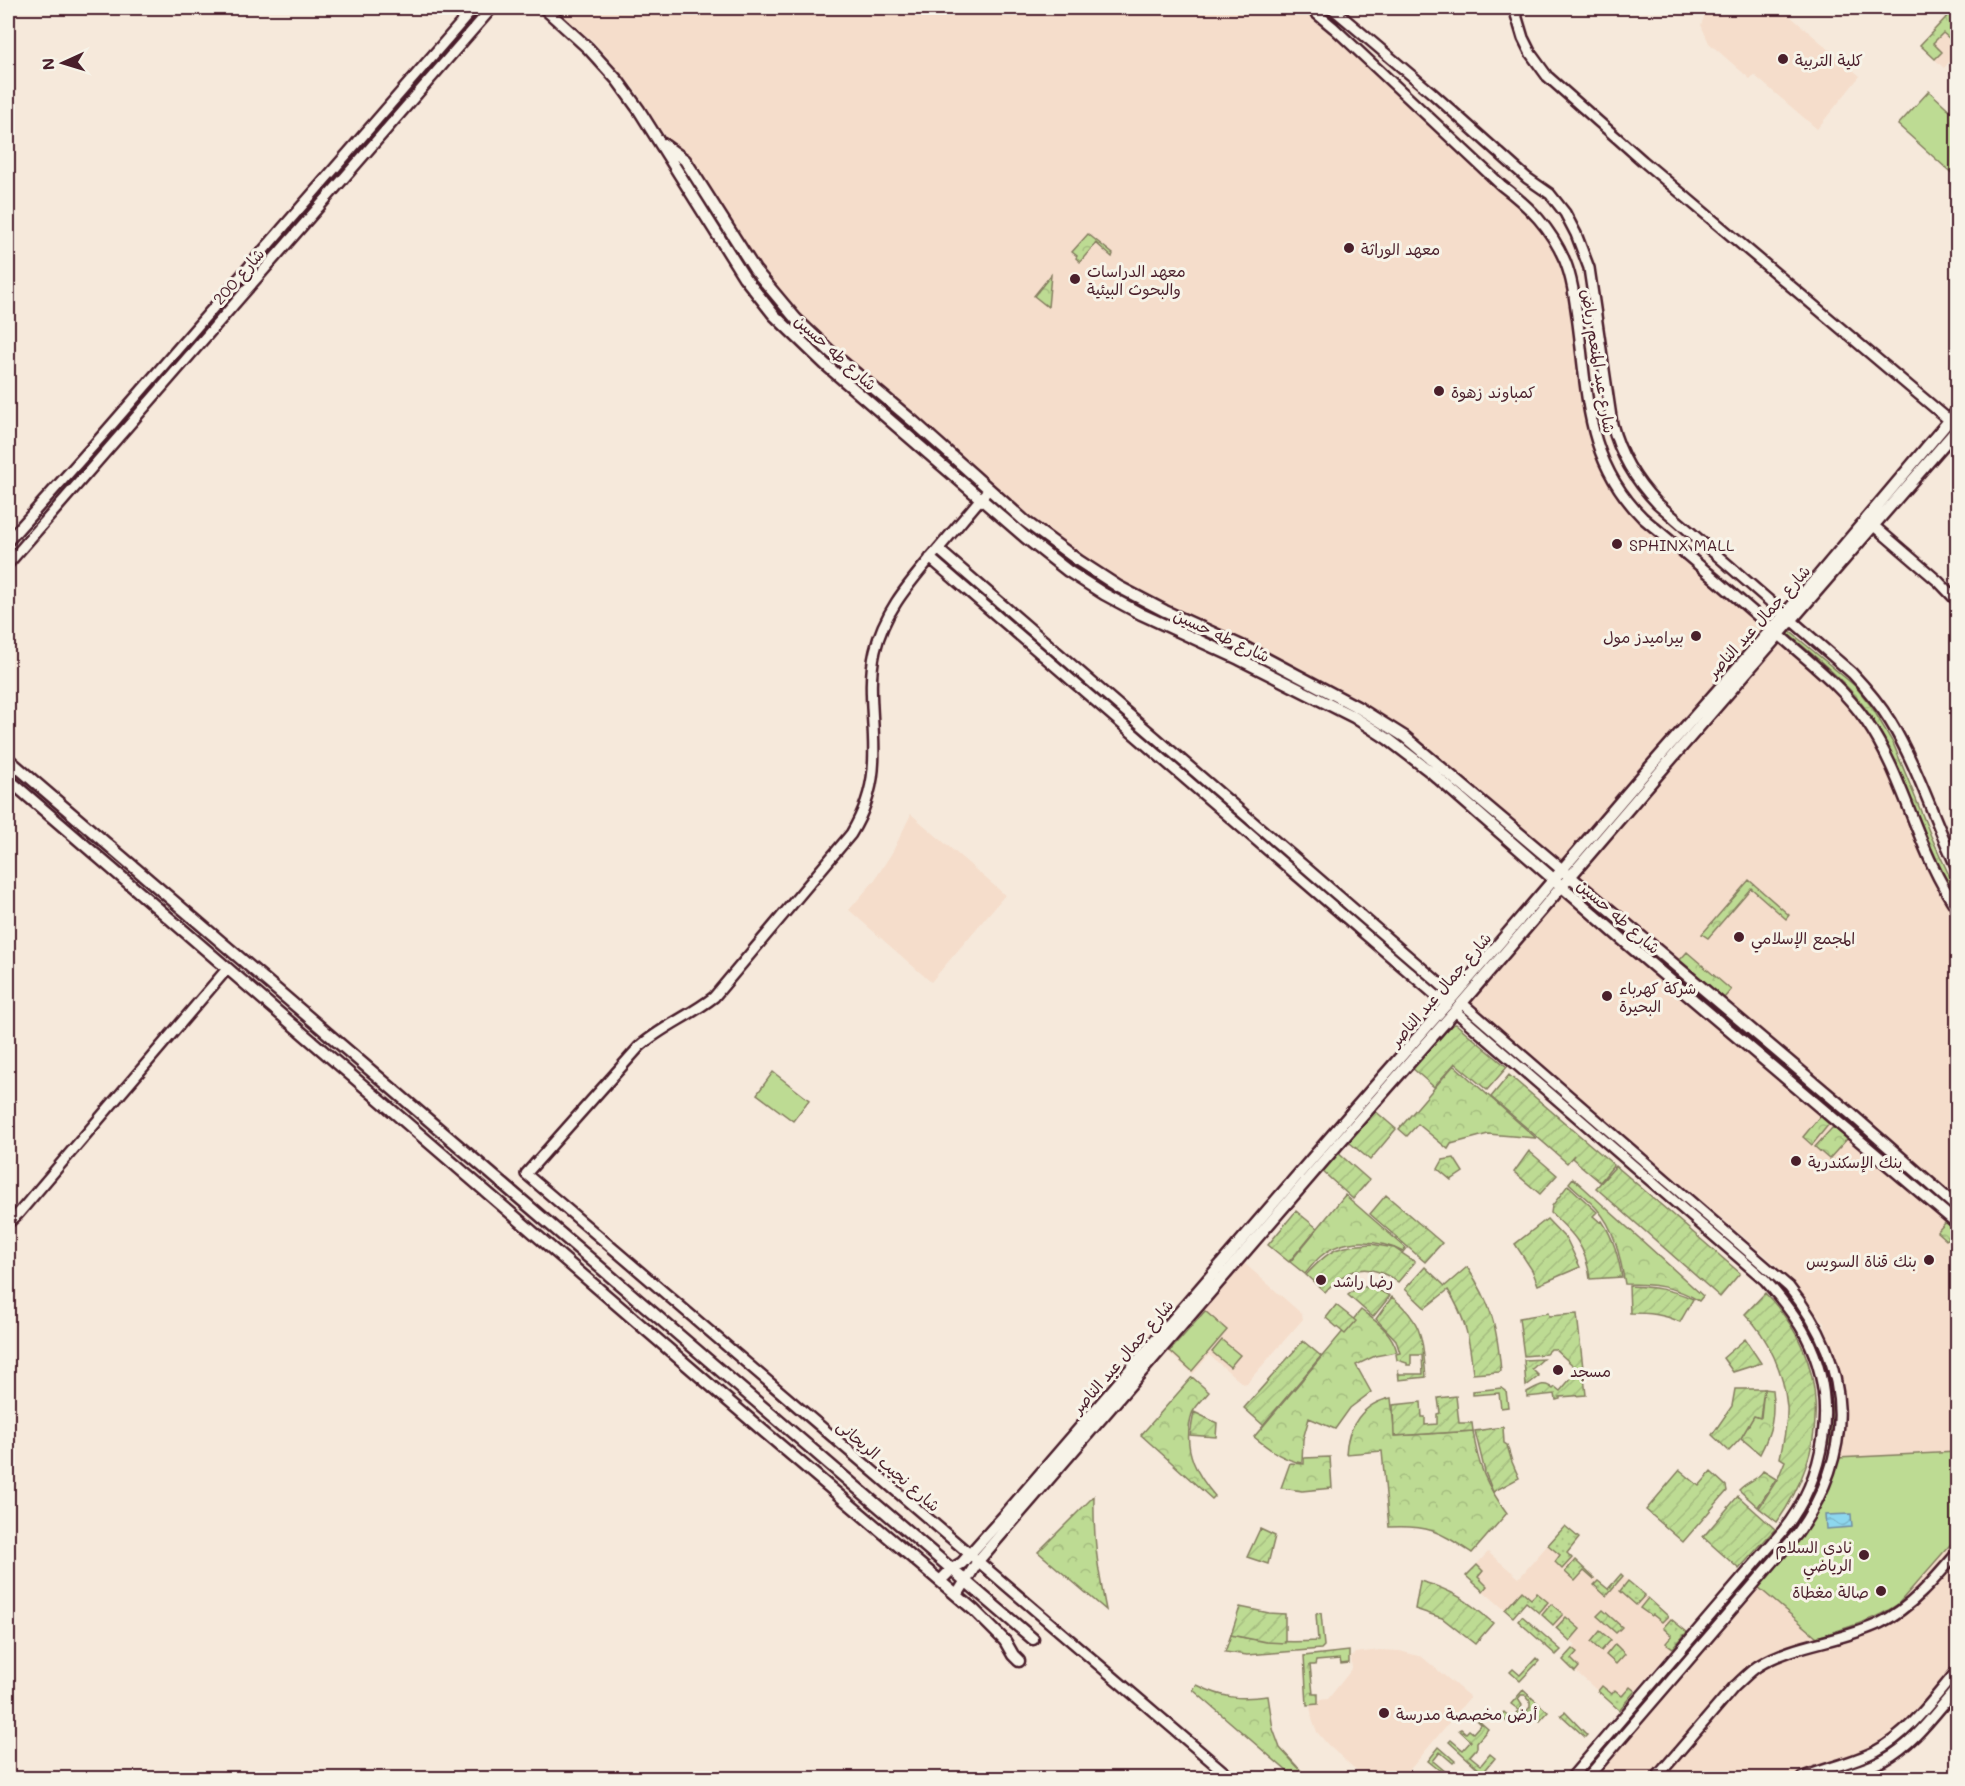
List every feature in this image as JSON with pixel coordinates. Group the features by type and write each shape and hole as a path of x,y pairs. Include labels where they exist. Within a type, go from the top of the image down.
{"main road":[{"name":"شارع طه حسين","path":"544,8 572,32 632,99 744,277 774,315 826,364 981,499 1053,560 1104,594 1342,711 1388,739 1421,763 1820,1108 1958,1224"},
{"name":"شارع طه حسين","path":"659,142 685,160 755,270 795,319 1043,536 1119,586 1165,612 1244,647 1394,729 1432,758 1830,1096 1958,1208"},
{"name":"شارع جمال عبد الناصر","path":"1787,617 1874,526 1953,424 1958,410"},
{"name":"شارع جمال عبد الناصر","path":"957,1595 966,1581 974,1558 1455,1004 1787,617 1815,581 1953,424"},
{"path":"8,759 1033,1639"},
{"path":"8,779 957,1595 1005,1641 1019,1661"},
{"path":"1820,1108 1830,1096"},
{"name":"شارع جمال عبد الناصر","path":"940,1581 952,1569 974,1558"}],"street":[{"name":"شارع 200","path":"8,541 474,8"},
{"name":"شارع 200","path":"8,564 492,8"},
{"name":"شارع عبد المنعم رياض","path":"1310,8 1540,219 1559,250 1572,284 1592,427 1599,452 1610,476 1643,518 1834,683 1866,721 1890,765 1934,870 1958,910"},
{"name":"شارع عبد المنعم رياض","path":"1332,8 1527,178 1550,194 1565,213 1589,268 1612,424 1618,446 1628,467 1657,503 1852,673 1872,695 1903,744 1958,870"},
{"path":"1514,8 1527,46 1547,76 1643,161 1953,424"},
{"path":"1334,28 1344,17"},
{"path":"988,489 930,558 1772,1270 1807,1309 1820,1331 1832,1361 1838,1397 1839,1430 1836,1452 1826,1484 1812,1512 1797,1534 1587,1779"},
{"path":"1874,526 1939,582 1958,602"},
{"path":"938,549 1765,1280 1795,1316 1806,1336 1821,1380 1824,1426 1821,1452 1812,1481 1798,1511 1571,1779"},
{"name":"شارع نجيب الريحانى","path":"930,558 891,608 874,652 871,683 873,771 868,798 851,834 714,997 639,1047 526,1174 1231,1779"},
{"path":"8,1223 227,969"},
{"path":"1765,1280 1772,1270"},
{"path":"1656,1779 1734,1687 1759,1666 1781,1655 1881,1623 1906,1605 1935,1579 1958,1552"},
{"path":"1802,1779 1868,1755 1892,1741 1913,1722 1958,1670"},
{"path":"1836,1779 1874,1765 1903,1747 1958,1687"}],"shaded area":[{"path":"553,8 1300,8 1545,224 1566,274 1574,327 1580,394 1592,442 1603,462 1639,514 1806,658 1863,719 1957,910 1957,1217 1402,741 1370,720 1292,677 1117,594 1050,552 861,381 737,248 633,87 593,41"},
{"name":"كلية التربية","path":"1707,8 1796,8 1790,16 1860,76 1817,129 1754,75 1750,79 1709,43 1701,25"},
{"path":"1953,8 1957,8 1957,53 1944,68 1919,45"},
{"path":"911,814 1005,895 931,982 849,910 874,881 893,851"},
{"path":"1561,883 1957,1227 1957,1666 1910,1722 1880,1744 1796,1778 1588,1778 1813,1513 1840,1428 1841,1381 1824,1323 1774,1263 1463,998"},
{"path":"1244,1263 1302,1314 1303,1319 1247,1383 1243,1384 1209,1355 1193,1374 1167,1351"},
{"path":"1552,1540 1608,1589 1621,1574 1687,1632 1619,1710 1563,1660 1576,1645 1526,1602 1522,1591 1505,1610 1466,1576 1488,1552 1519,1578"},
{"name":"أرض مخصصة مدرسة","path":"1380,1650 1400,1651 1422,1657 1470,1697 1413,1766 1398,1778 1369,1778 1362,1775 1329,1746 1317,1732 1310,1705 1318,1704 1318,1700 1328,1699 1352,1669 1351,1657 1355,1653"}],"green space":[{"path":"1957,8 1957,30 1950,39 1943,33 1933,43 1942,52 1935,59 1920,45"},
{"path":"1929,91 1957,117 1958,175 1956,177 1898,125"},
{"path":"1088,234 1113,254 1112,257 1096,243 1080,262 1072,252"},
{"path":"1051,275 1048,307 1034,296"},
{"path":"1787,629 1855,686 1872,707 1893,743 1931,836 1957,888 1957,900 1935,858 1898,769 1877,726 1847,686 1785,631"},
{"path":"1749,880 1789,915 1786,919 1751,888 1708,938 1702,934"},
{"path":"1589,904 1604,911 1820,1096 1817,1098"},
{"path":"1687,952 1731,990 1724,998 1680,960"},
{"path":"1456,1024 1507,1067 1487,1090 1455,1063 1434,1087 1412,1068 1448,1025"},
{"path":"1454,1065 1536,1138 1488,1134 1451,1144 1448,1149 1418,1124 1407,1136 1399,1129"},
{"path":"773,1072 809,1100 793,1121 757,1094"},
{"path":"1509,1075 1614,1165 1600,1182 1572,1158 1574,1155 1567,1163 1491,1097"},
{"path":"1826,1101 1957,1212 1957,1217 1824,1104"},
{"path":"1373,1109 1396,1129 1370,1160 1350,1143 1350,1136"},
{"path":"1820,1116 1829,1124 1812,1145 1803,1137"},
{"path":"1833,1127 1847,1139 1829,1159 1815,1147"},
{"path":"1529,1151 1557,1175 1540,1194 1514,1172"},
{"path":"1337,1152 1369,1180 1353,1199 1321,1170"},
{"path":"1454,1158 1463,1172 1451,1180 1438,1169 1443,1160"},
{"path":"1616,1166 1740,1273 1720,1297 1596,1188"},
{"path":"1573,1178 1703,1296 1699,1301 1681,1292 1663,1287 1625,1284 1609,1226 1597,1209 1569,1183"},
{"path":"1568,1185 1597,1212 1593,1216 1600,1222 1602,1221 1610,1234 1622,1277 1590,1279 1578,1242 1551,1213 1552,1206"},
{"path":"1345,1195 1406,1248 1403,1252 1383,1244 1350,1243 1321,1256 1305,1274 1290,1262"},
{"path":"1386,1195 1442,1243 1425,1262 1370,1214"},
{"path":"1296,1211 1317,1228 1289,1262 1268,1245"},
{"path":"1547,1219 1567,1240 1580,1267 1538,1285 1532,1270 1515,1244"},
{"path":"1946,1222 1955,1229 1946,1240 1937,1232"},
{"path":"1371,1244 1394,1248 1415,1262 1398,1282 1378,1271 1359,1270 1342,1277 1325,1292 1306,1275 1321,1259 1334,1250"},
{"path":"1425,1267 1445,1286 1467,1267 1492,1316 1498,1341 1501,1371 1473,1374 1466,1330 1459,1310 1448,1290 1425,1308 1405,1289"},
{"path":"1771,1280 1775,1280 1794,1297 1819,1346 1830,1393 1830,1444 1825,1444 1829,1407 1827,1391 1809,1333 1792,1302"},
{"path":"1629,1286 1661,1289 1693,1299 1680,1322 1656,1314 1630,1313"},
{"path":"1372,1287 1390,1296 1373,1317 1348,1295 1357,1288"},
{"path":"1765,1293 1787,1319 1802,1347 1812,1375 1815,1405 1813,1435 1806,1464 1794,1494 1777,1522 1759,1508 1778,1478 1785,1461 1780,1458 1787,1420 1785,1394 1779,1369 1768,1345 1754,1323 1745,1314"},
{"path":"1392,1297 1410,1315 1420,1332 1426,1377 1399,1380 1398,1370 1399,1374 1423,1374 1422,1355 1411,1355 1411,1365 1397,1360 1396,1354 1400,1353 1396,1340 1376,1319"},
{"path":"1336,1305 1356,1321 1345,1334 1326,1318"},
{"path":"1361,1310 1388,1333 1397,1352 1375,1356 1356,1365 1371,1392 1350,1408 1335,1429 1309,1418 1303,1439 1302,1463 1276,1453 1254,1437"},
{"path":"1205,1311 1227,1330 1192,1371 1170,1351"},
{"path":"1548,1313 1549,1316 1577,1314 1586,1395 1560,1397 1556,1400 1555,1394 1527,1397 1527,1392 1537,1386 1547,1385 1560,1391 1578,1370 1555,1349 1551,1349 1546,1354 1524,1356 1519,1318"},
{"path":"1745,1339 1761,1363 1733,1372 1723,1358"},
{"path":"1222,1340 1240,1355 1230,1367 1212,1352"},
{"path":"1303,1341 1321,1356 1263,1425 1244,1408"},
{"path":"1543,1359 1532,1369 1539,1376 1526,1386 1524,1360"},
{"path":"1192,1377 1209,1392 1192,1413 1189,1444 1198,1471 1215,1496 1212,1499 1141,1435"},
{"path":"1502,1388 1506,1391 1508,1407 1501,1408 1499,1393 1473,1395 1473,1391"},
{"path":"1735,1389 1764,1389 1760,1418 1754,1416 1741,1438 1729,1451 1712,1435 1732,1406"},
{"path":"1764,1389 1772,1390 1773,1415 1770,1430 1760,1454 1741,1438 1754,1415 1761,1417"},
{"path":"1456,1396 1459,1423 1472,1423 1473,1431 1394,1436 1393,1405 1421,1402 1425,1425 1437,1424 1437,1414 1440,1413 1438,1398"},
{"path":"1391,1398 1395,1436 1473,1431 1477,1455 1484,1475 1507,1513 1472,1553 1433,1531 1414,1527 1389,1527 1382,1451 1346,1454 1353,1426 1358,1418 1372,1405"},
{"path":"1194,1412 1217,1423 1216,1437 1190,1435"},
{"path":"1503,1427 1504,1443 1507,1445 1519,1478 1493,1492 1485,1472 1475,1431"},
{"name":"نادي السلام الرياضي","path":"1957,1452 1957,1537 1898,1604 1869,1620 1817,1637 1758,1587 1795,1542 1816,1511 1832,1477 1837,1458"},
{"path":"1330,1457 1332,1488 1302,1491 1281,1488 1290,1463 1304,1464 1304,1458"},
{"path":"1822,1461 1825,1461 1813,1495 1800,1520 1707,1629 1705,1626 1796,1520 1817,1480"},
{"path":"1680,1470 1699,1486 1711,1472 1726,1486 1727,1491 1683,1542 1646,1510"},
{"path":"1763,1471 1776,1479 1758,1507 1739,1490"},
{"path":"1094,1496 1094,1526 1106,1610 1038,1552"},
{"path":"1738,1496 1775,1529 1739,1569 1703,1537"},
{"path":"1565,1526 1579,1538 1567,1553 1572,1558 1562,1569 1555,1562 1560,1555 1548,1545"},
{"path":"1260,1529 1275,1536 1268,1564 1247,1557"},
{"path":"1575,1560 1593,1579 1584,1571 1575,1581 1565,1572"},
{"path":"1477,1565 1483,1571 1478,1577 1487,1586 1483,1591 1466,1576"},
{"path":"1621,1574 1623,1576 1606,1596 1594,1585 1598,1581 1608,1589"},
{"path":"1420,1581 1442,1588 1459,1597 1493,1623 1475,1644 1442,1618 1415,1609"},
{"path":"1628,1581 1645,1595 1636,1605 1620,1591"},
{"path":"1522,1591 1531,1599 1537,1593 1548,1602 1539,1613 1526,1602 1513,1617 1505,1610"},
{"path":"1648,1598 1668,1616 1662,1622 1640,1608"},
{"path":"1551,1604 1563,1614 1553,1625 1542,1615"},
{"path":"1240,1607 1285,1614 1285,1643 1231,1635"},
{"path":"1603,1610 1622,1627 1616,1633 1597,1616"},
{"path":"1321,1613 1324,1646 1321,1649 1247,1655 1225,1652 1231,1635 1274,1641 1318,1641 1316,1614"},
{"path":"1522,1616 1561,1650 1556,1655 1518,1621"},
{"path":"1566,1617 1580,1629 1570,1641 1556,1628"},
{"path":"1671,1619 1687,1632 1673,1648 1666,1643 1672,1636 1663,1628"},
{"path":"1600,1631 1611,1640 1601,1651 1591,1642"},
{"path":"1615,1644 1625,1654 1616,1664 1606,1655"},
{"path":"1573,1649 1577,1652 1571,1659 1579,1667 1575,1672 1563,1660"},
{"path":"1349,1651 1349,1663 1341,1664 1340,1659 1316,1661 1315,1665 1310,1665 1313,1694 1318,1694 1318,1704 1307,1705 1304,1656"},
{"path":"1536,1658 1539,1661 1520,1681 1510,1672 1513,1669 1520,1675"},
{"path":"1197,1685 1231,1697 1268,1696 1273,1729 1280,1748 1306,1776 1295,1778 1193,1690"},
{"path":"1602,1686 1612,1694 1615,1690 1622,1696 1630,1687 1635,1691 1619,1710 1598,1691"},
{"path":"1523,1690 1548,1712 1540,1721 1531,1714 1527,1718 1523,1715 1516,1724 1510,1719 1507,1722 1501,1716 1504,1712 1513,1720 1518,1715 1516,1713 1519,1710 1511,1704","holes":["1521,1695 1525,1695 1530,1701 1530,1707 1524,1714 1520,1711 1522,1705 1518,1699"]},
{"path":"1565,1712 1587,1735 1585,1737 1561,1715"},
{"path":"1471,1714 1488,1729 1477,1742 1477,1748 1470,1756 1481,1765 1490,1754 1495,1758 1483,1773 1449,1742 1451,1740 1463,1750 1471,1741 1459,1730 1466,1733 1469,1730 1473,1733 1481,1724"},
{"path":"1439,1747 1455,1761 1453,1763 1440,1752 1433,1761 1446,1772 1444,1774 1428,1761"}],"water":[{"path":"1851,1514 1852,1527 1826,1529 1825,1515"}],"place":[{"name":"كلية التربية","path":"1783,59"},
{"name":"معهد الوراثة","path":"1349,248"},
{"name":"معهد الدراسات والبحوث البيئية","path":"1075,279"},
{"name":"كمباوند زهوة","path":"1439,391"},
{"name":"SPHINX MALL","path":"1617,544"},
{"name":"بيراميدز مول","path":"1696,636"},
{"name":"المجمع الإسلامي","path":"1739,937"},
{"name":"شركة كهرباء البحيرة","path":"1607,996"},
{"name":"بنك الإسكندرية","path":"1796,1161"},
{"name":"بنك قناة السويس","path":"1929,1260"},
{"name":"رضا راشد","path":"1321,1280"},
{"name":"مسجد","path":"1558,1370"},
{"name":"نادي السلام الرياضي","path":"1864,1555"},
{"name":"صالة مغطاة","path":"1881,1591"},
{"name":"أرض مخصصة مدرسة","path":"1384,1713"}]}
